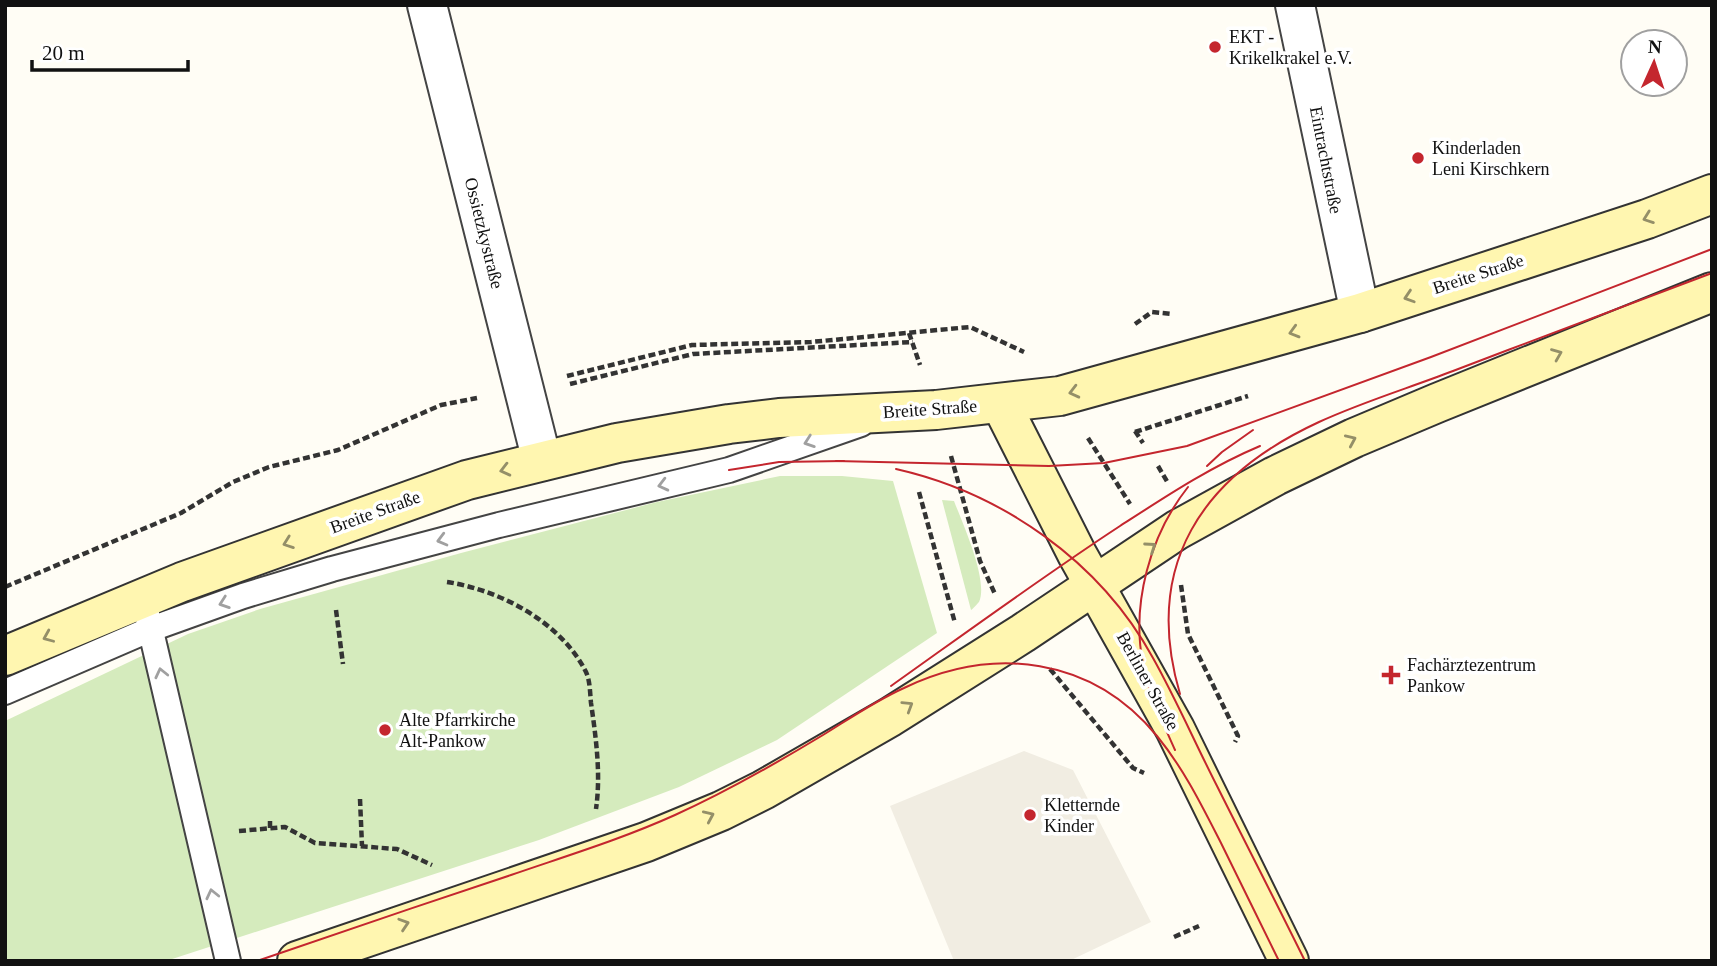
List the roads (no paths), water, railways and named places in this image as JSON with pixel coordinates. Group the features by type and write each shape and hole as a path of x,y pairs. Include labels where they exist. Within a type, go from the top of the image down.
{"main road":[{"name":"Breite Straße","path":"5,656 147,613 408,499 467,480 617,443 729,424 936,410 1060,396 1360,313 1647,219 1712,194"},
{"path":"297,961 646,842 763,790 890,717 1023,633 1156,543 1275,476 1354,438 1712,292"},
{"name":"Berliner Straße","path":"1001,404 1094,585 1175,729 1289,961"}],"street":[{"name":"Ossietzkystraße","path":"426,5 542,461"},
{"name":"Eintrachtstraße","path":"1295,5 1360,313"}],"lane":[{"path":"5,692 147,613 243,596 332,569 513,522 729,470 896,411"},
{"path":"147,613 228,961"}],"tram line":[{"path":"836,461 1049,466 1104,463 1187,446 1431,357 1712,249"},
{"path":"1180,694 1170,647 1169,605 1176,565 1191,530 1214,498 1243,469 1278,444 1335,415 1712,273"},
{"path":"1207,466 1253,430"},
{"path":"891,686 1120,526 1171,493 1260,446"},
{"path":"729,470 779,462 844,461"},
{"path":"896,469 935,480 1010,514 1044,536 1076,562 1105,591 1131,623 1153,658 1305,961"},
{"path":"1175,750 1157,708 1143,664 1140,618 1142,594 1154,548 1163,526 1188,487"},
{"path":"257,961 635,832 732,787 904,688 938,674 972,666 1006,663 1040,666 1072,675 1103,689 1131,709 1157,736 1176,761 1200,802 1279,961"}],"place":[{"name":"EKT - Krikelkrakel e.V.","path":"1215,47"},
{"name":"Kinderladen Leni Kirschkern","path":"1418,158"},
{"name":"Fachärztezentrum Pankow","path":"1391,675"},
{"name":"Alte Pfarrkirche Alt-Pankow","path":"385,730"},
{"name":"Kletternde Kinder","path":"1030,815"}]}
